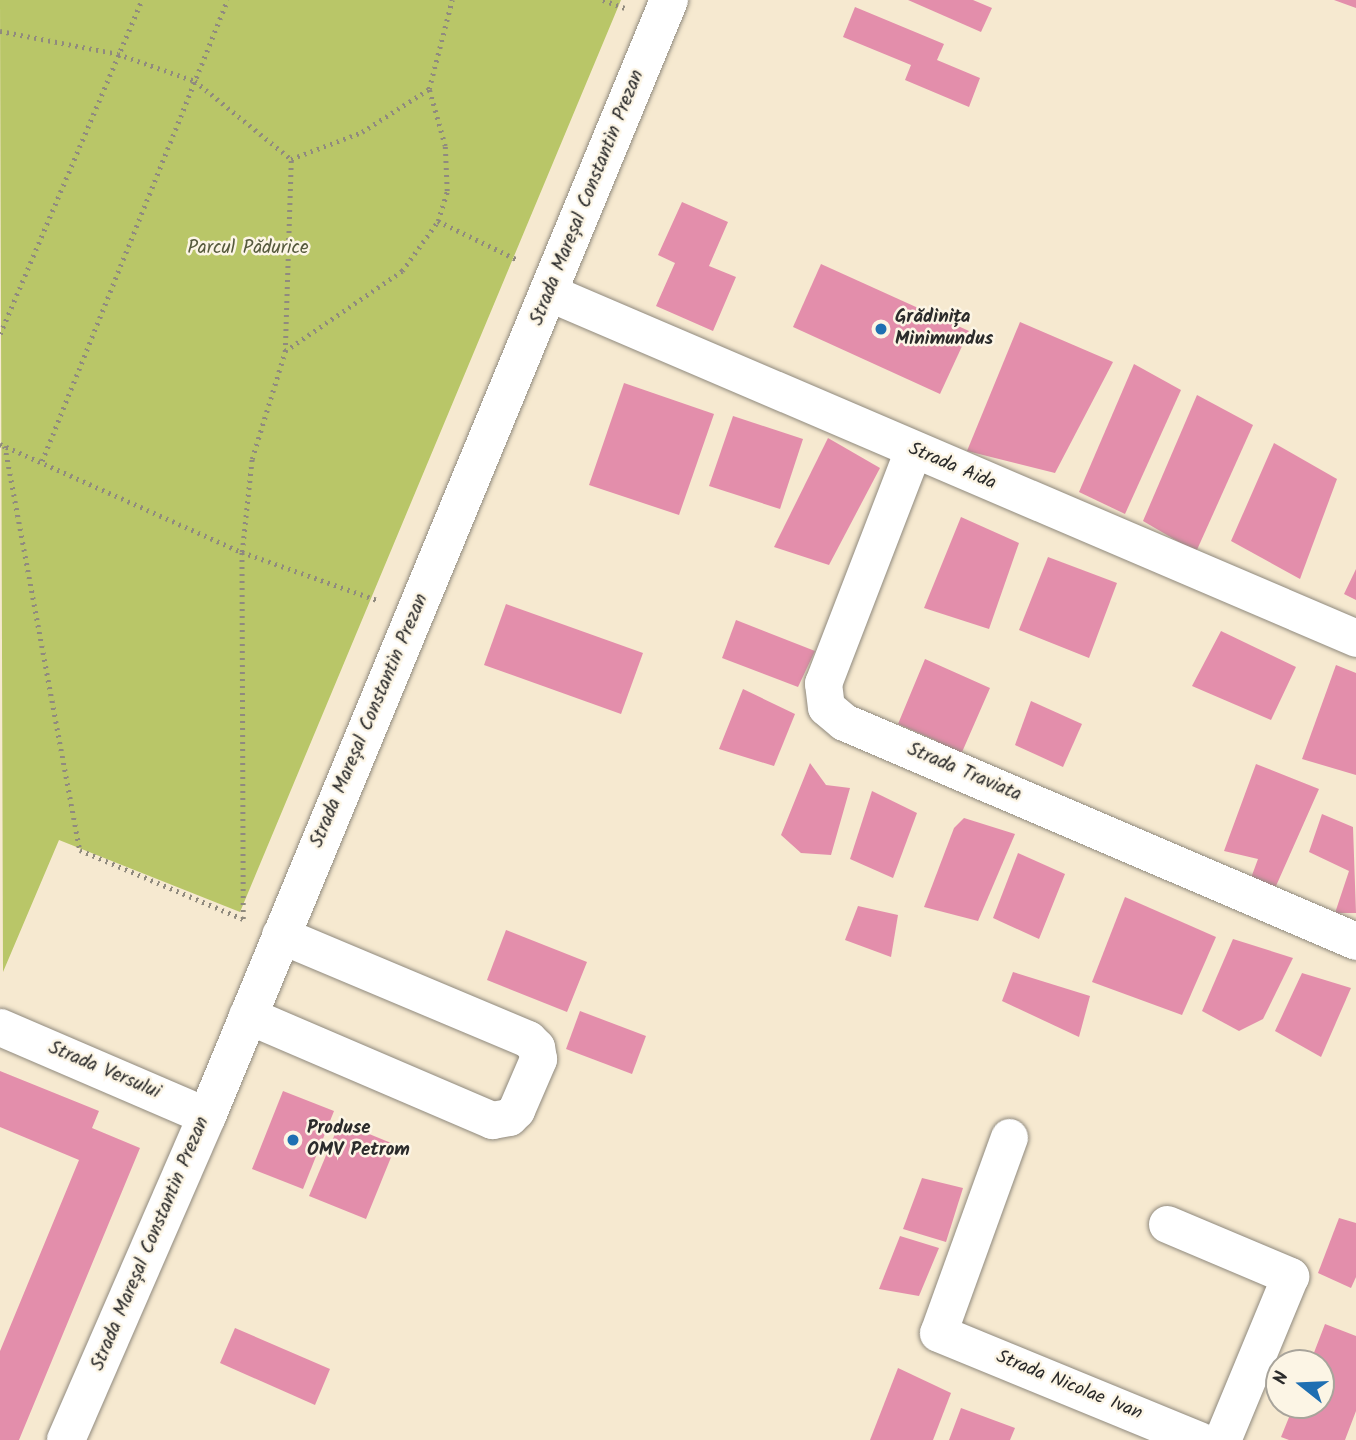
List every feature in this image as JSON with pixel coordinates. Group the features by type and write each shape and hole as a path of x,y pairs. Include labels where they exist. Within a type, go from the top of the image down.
{"main road":[{"name":"Strada Mareșal Constantin Prezan","path":"66,1440 207,1116 280,935 550,293 669,0"}],"street":[{"name":"Strada Aida","path":"550,293 1356,638"},
{"name":"Strada Traviata","path":"913,450 823,683 826,707 844,722 1356,941"},
{"path":"247,1015 492,1119 509,1116 516,1110 538,1059 536,1047 528,1040 280,935"},
{"name":"Strada Versului","path":"0,1027 207,1116"},
{"name":"Strada Nicolae Ivan","path":"1009,1137 938,1333 1199,1440"},
{"path":"1167,1224 1290,1276 1222,1440"}],"path":[{"path":"0,334 142,0"},
{"path":"42,461 227,0"},
{"path":"285,352 402,271 438,221 447,191 445,146 429,89 452,0"},
{"path":"603,0 625,8"},
{"path":"0,31 118,54 195,81 291,159"},
{"path":"291,159 362,132 429,89"},
{"path":"3,445 80,850 243,919 242,552 252,459 285,352 291,159"},
{"path":"438,221 518,260"},
{"path":"3,445 242,552 377,600"}],"green space":[{"name":"Parcul Pădurice","path":"0,0 621,0 240,912 59,840 3,972"}],"building":[{"path":"908,0 973,0 992,8 981,32"},
{"path":"1334,0 1356,0 1356,8"},
{"path":"855,7 944,44 937,60 980,78 969,107 905,80 911,65 843,37"},
{"path":"682,202 728,222 709,266 736,277 713,331 656,306 675,263 658,255"},
{"name":"Grădinița Minimundus","path":"821,264 969,331 940,394 793,327"},
{"path":"1020,322 1113,362 1055,473 967,451"},
{"path":"1134,364 1181,390 1125,514 1079,492"},
{"path":"624,383 714,414 679,515 589,485"},
{"path":"1197,395 1253,425 1196,552 1143,521"},
{"path":"733,416 803,439 780,509 709,486"},
{"path":"828,438 880,468 829,565 774,547"},
{"path":"1274,443 1337,479 1300,579 1231,541"},
{"path":"961,517 1019,543 989,629 924,608"},
{"path":"1048,557 1117,583 1089,658 1019,630"},
{"path":"1356,569 1356,600 1344,594"},
{"path":"506,604 643,653 621,714 484,665"},
{"path":"736,620 815,651 798,687 722,658"},
{"path":"1221,631 1296,667 1271,720 1192,686"},
{"path":"925,659 990,688 959,759 934,750 937,741 898,724"},
{"path":"1336,665 1356,673 1356,775 1302,759"},
{"path":"743,689 795,714 774,766 719,749"},
{"path":"1031,701 1082,724 1063,767 1015,745"},
{"path":"810,763 826,785 850,788 831,855 801,853 781,835"},
{"path":"1256,764 1319,789 1276,886 1248,886 1258,859 1224,851"},
{"path":"872,791 917,813 893,878 850,859"},
{"path":"1322,814 1353,827 1356,913 1335,913 1349,871 1309,852"},
{"path":"964,818 1015,834 978,921 924,907 954,828"},
{"path":"1018,853 1065,874 1039,939 993,918"},
{"path":"1125,897 1216,937 1182,1015 1092,982"},
{"path":"858,906 898,915 891,957 845,940"},
{"path":"506,930 587,962 567,1012 487,980"},
{"path":"1233,939 1293,958 1263,1019 1239,1031 1202,1011"},
{"path":"1013,972 1090,996 1079,1037 1002,1001"},
{"path":"1302,973 1351,988 1321,1057 1275,1031"},
{"path":"580,1011 646,1036 632,1074 566,1049"},
{"path":"0,1071 99,1111 92,1128 140,1148 19,1440 0,1440 0,1351 79,1160 0,1127"},
{"name":"Produse OMV Petrom","path":"283,1091 334,1111 303,1189 252,1169"},
{"path":"340,1122 396,1145 366,1219 309,1196"},
{"path":"922,1178 963,1188 946,1242 903,1229"},
{"path":"1339,1218 1356,1223 1356,1277 1351,1288 1318,1273"},
{"path":"900,1236 939,1248 919,1296 879,1289"},
{"path":"1325,1324 1356,1336 1356,1411 1345,1440 1289,1440 1281,1437 1288,1419 1335,1419 1335,1349 1315,1349"},
{"path":"235,1328 330,1369 315,1405 220,1363"},
{"path":"898,1368 951,1393 933,1440 870,1440"},
{"path":"961,1408 1015,1428 1010,1440 949,1440"}],"place":[{"name":"Grădinița Minimundus","path":"881,329"},
{"name":"Produse OMV Petrom","path":"293,1140"}]}
